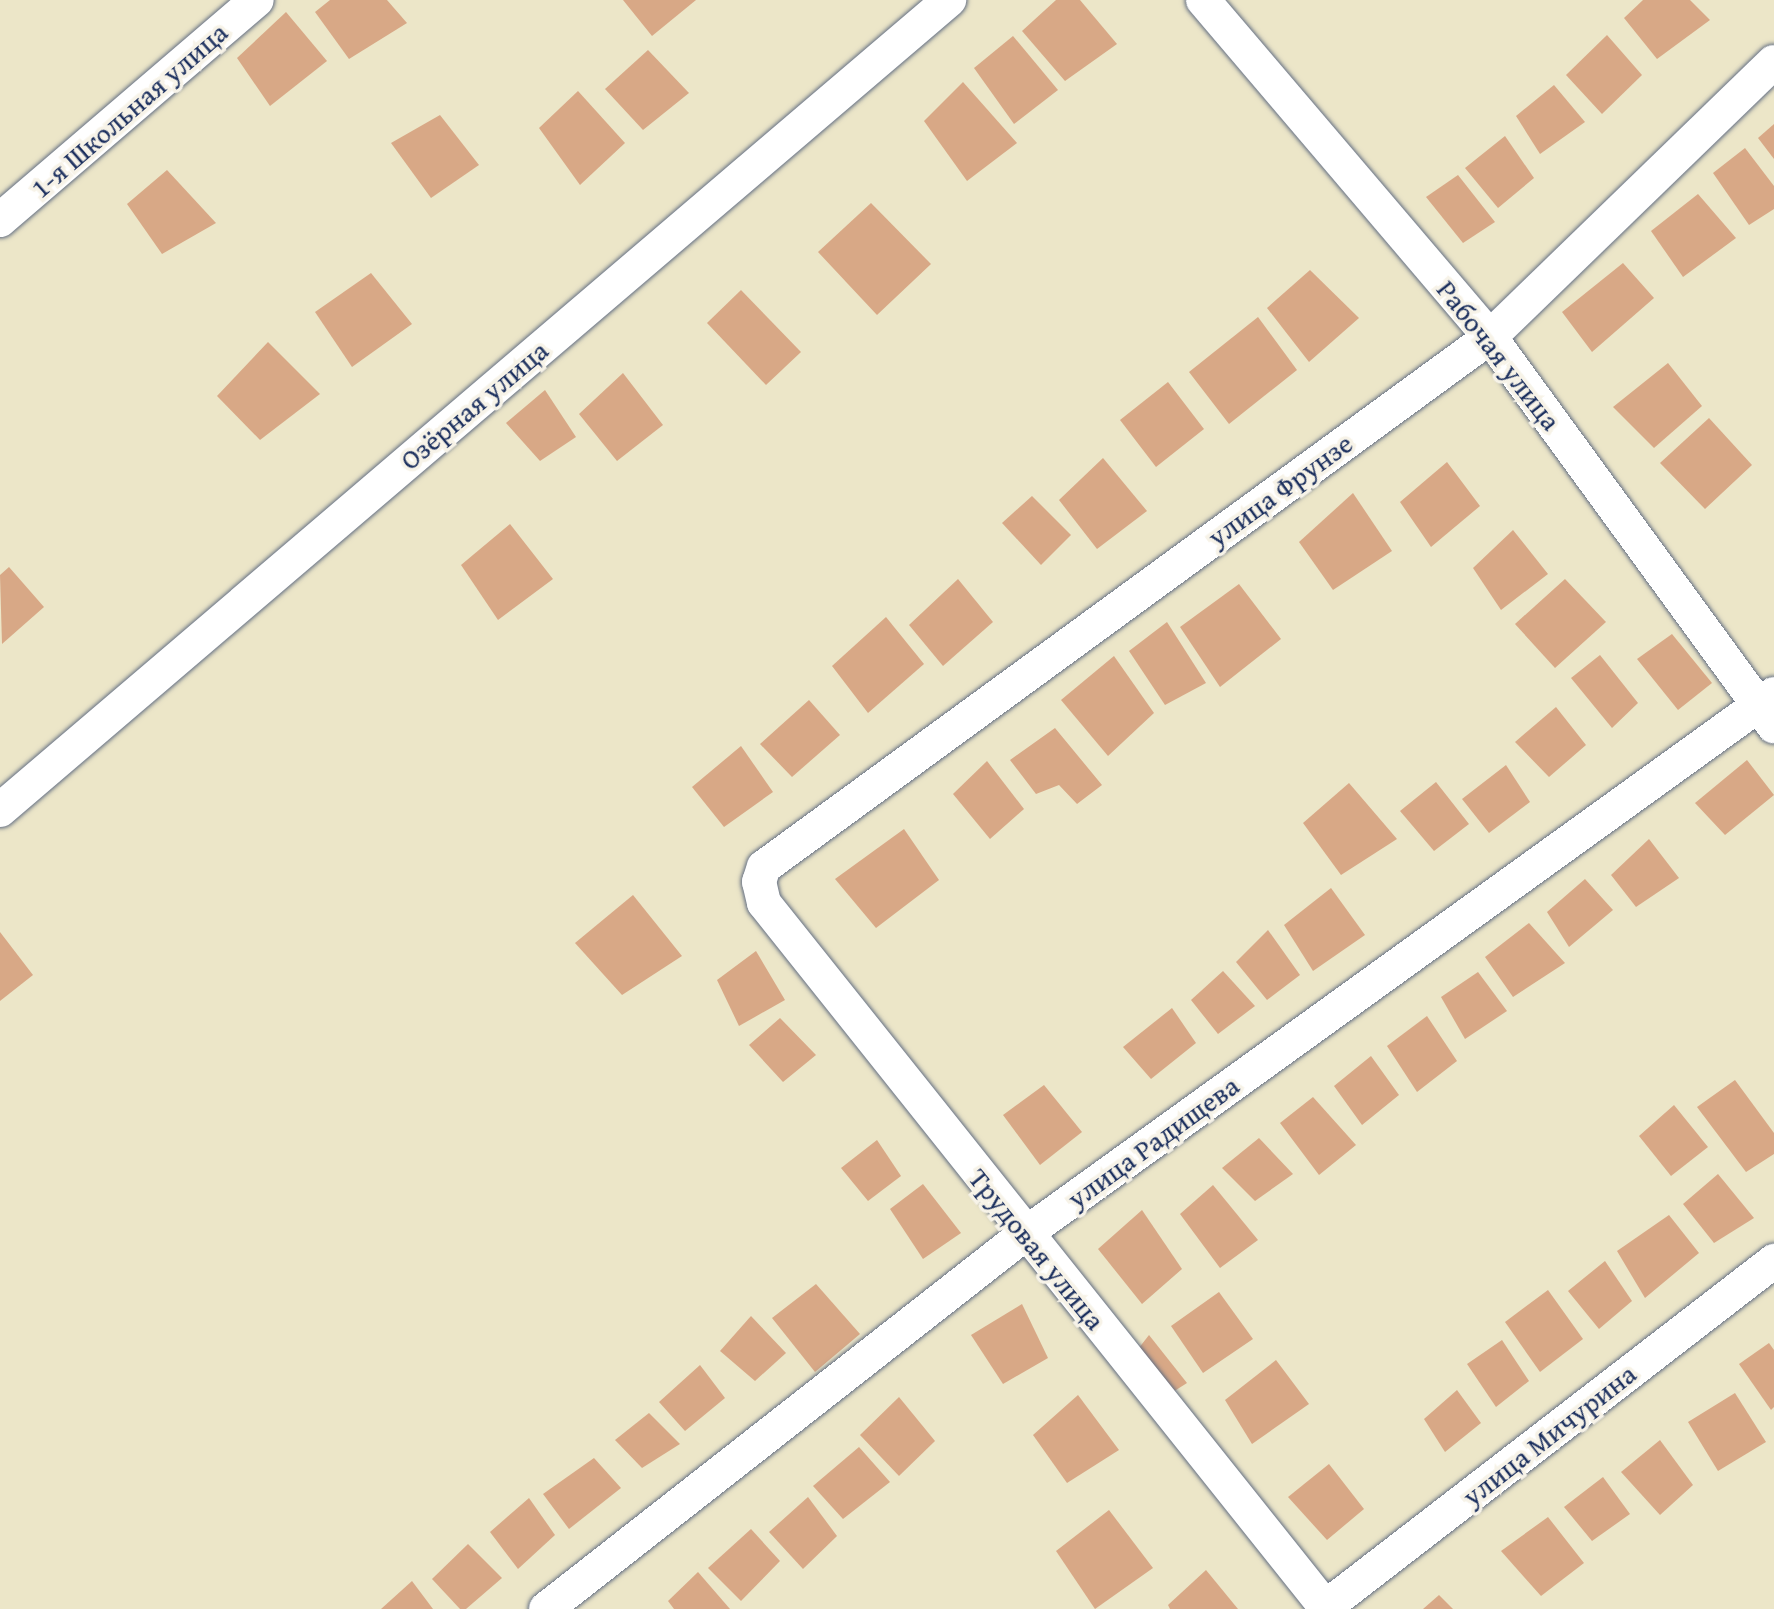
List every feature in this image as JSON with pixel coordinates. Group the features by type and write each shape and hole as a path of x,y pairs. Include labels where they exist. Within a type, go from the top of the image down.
{"street":[{"name":"1-я Школьная улица","path":"0,220 257,0"},
{"name":"Озёрная улица","path":"0,810 949,0"},
{"name":"Рабочая улица","path":"1203,0 1490,337 1769,709"},
{"name":"улица Фрунзе","path":"759,882 764,867 1490,337 1774,62"},
{"name":"улица Радищева","path":"546,1609 1025,1234 1769,709"},
{"name":"Трудовая улица","path":"759,882 764,903 1325,1608"},
{"name":"улица Мичурина","path":"1325,1608 1774,1261"}],"building":[{"path":"330,0 387,0 407,23 349,59 315,12"},
{"path":"623,0 696,0 652,36"},
{"path":"1056,0 1080,0 1117,44 1065,81 1022,31"},
{"path":"1643,0 1690,0 1710,20 1657,59 1624,18"},
{"path":"286,12 327,61 270,106 237,58"},
{"path":"1607,35 1642,75 1602,114 1566,75"},
{"path":"1013,36 1058,90 1014,124 974,68"},
{"path":"648,50 689,93 643,130 605,89"},
{"path":"963,82 1017,143 967,181 924,121"},
{"path":"1554,85 1585,122 1540,154 1516,116"},
{"path":"578,91 625,143 580,185 539,128"},
{"path":"440,115 479,165 431,198 391,143"},
{"path":"1774,124 1774,159 1758,138"},
{"path":"1505,136 1534,178 1498,208 1465,168"},
{"path":"1745,148 1774,186 1774,209 1749,225 1713,173"},
{"path":"167,170 216,223 162,254 127,204"},
{"path":"1458,175 1495,222 1463,243 1426,197"},
{"path":"1698,194 1736,238 1683,277 1651,231"},
{"path":"871,203 931,264 877,315 818,252"},
{"path":"1623,263 1654,298 1592,352 1562,312"},
{"path":"1310,270 1359,318 1309,362 1267,308"},
{"path":"371,273 412,324 352,367 315,312"},
{"path":"741,290 801,352 766,385 707,323"},
{"path":"1258,317 1297,370 1229,424 1189,372"},
{"path":"268,342 320,394 260,440 217,396"},
{"path":"1668,363 1702,406 1654,448 1613,407"},
{"path":"623,373 663,425 617,461 579,414"},
{"path":"1168,382 1204,429 1156,467 1120,420"},
{"path":"545,390 576,437 540,461 506,423"},
{"path":"1709,418 1752,465 1705,509 1660,463"},
{"path":"1103,458 1147,511 1097,549 1059,500"},
{"path":"1447,462 1480,506 1431,547 1400,502"},
{"path":"1353,493 1392,551 1333,590 1299,542"},
{"path":"1032,496 1071,535 1041,565 1002,523"},
{"path":"510,524 553,579 498,620 461,565"},
{"path":"1513,530 1548,574 1501,610 1473,568"},
{"path":"9,567 44,607 2,644 0,575"},
{"path":"958,579 993,622 943,666 909,625"},
{"path":"1565,579 1606,622 1555,668 1515,624"},
{"path":"1239,584 1281,639 1220,687 1180,627"},
{"path":"886,617 924,664 868,713 832,666"},
{"path":"1167,622 1206,683 1165,705 1129,651"},
{"path":"1672,634 1712,683 1678,710 1637,659"},
{"path":"1600,655 1638,703 1612,728 1571,678"},
{"path":"1114,656 1154,713 1108,756 1061,700"},
{"path":"809,700 840,735 792,777 760,744"},
{"path":"1556,707 1586,745 1549,777 1515,742"},
{"path":"1055,728 1102,785 1077,804 1059,785 1036,794 1010,760"},
{"path":"741,746 773,792 724,827 692,787"},
{"path":"1747,760 1774,795 1725,835 1695,803"},
{"path":"987,761 1024,809 990,839 953,794"},
{"path":"1506,765 1530,802 1489,833 1462,799"},
{"path":"1436,782 1469,824 1434,851 1400,811"},
{"path":"1349,783 1397,839 1341,875 1303,823"},
{"path":"904,829 939,880 876,928 835,879"},
{"path":"1649,839 1679,878 1636,907 1611,875"},
{"path":"1585,879 1613,910 1569,947 1547,912"},
{"path":"1331,888 1365,935 1313,971 1284,925"},
{"path":"633,895 682,956 622,995 575,943"},
{"path":"1529,923 1565,963 1513,997 1485,957"},
{"path":"1268,930 1300,975 1267,1000 1236,962"},
{"path":"0,932 33,975 0,1001"},
{"path":"756,951 785,1000 739,1026 717,980"},
{"path":"1223,971 1255,1006 1218,1034 1191,1000"},
{"path":"1478,972 1507,1011 1465,1039 1441,997"},
{"path":"1172,1008 1196,1043 1151,1079 1123,1047"},
{"path":"1427,1016 1457,1061 1417,1092 1387,1046"},
{"path":"780,1018 816,1055 783,1082 749,1045"},
{"path":"1371,1056 1399,1095 1362,1125 1334,1086"},
{"path":"1735,1080 1774,1133 1774,1154 1746,1172 1697,1107"},
{"path":"1044,1085 1082,1132 1040,1165 1003,1115"},
{"path":"1313,1097 1356,1145 1319,1175 1280,1123"},
{"path":"1674,1105 1708,1147 1671,1176 1639,1136"},
{"path":"1259,1138 1293,1174 1255,1201 1222,1168"},
{"path":"877,1140 901,1176 868,1201 841,1168"},
{"path":"1718,1174 1754,1218 1714,1243 1683,1204"},
{"path":"923,1184 961,1233 923,1259 890,1209"},
{"path":"1213,1185 1258,1240 1220,1268 1180,1214"},
{"path":"1142,1210 1182,1269 1142,1304 1098,1249"},
{"path":"1669,1215 1699,1253 1645,1298 1617,1251"},
{"path":"1605,1261 1632,1301 1599,1329 1568,1291"},
{"path":"816,1284 860,1334 815,1372 772,1318"},
{"path":"1548,1290 1583,1339 1540,1372 1505,1322"},
{"path":"1219,1292 1253,1339 1203,1373 1171,1326"},
{"path":"1022,1304 1048,1358 1003,1384 971,1335"},
{"path":"751,1316 786,1353 755,1381 720,1351"},
{"path":"1149,1335 1187,1383 1165,1397 1135,1353"},
{"path":"1502,1340 1529,1381 1496,1407 1467,1364"},
{"path":"1769,1343 1774,1350 1774,1407 1771,1410 1739,1364"},
{"path":"1276,1360 1309,1404 1252,1444 1225,1400"},
{"path":"700,1365 725,1398 685,1431 659,1402"},
{"path":"1457,1390 1481,1423 1445,1452 1424,1419"},
{"path":"1735,1393 1766,1442 1718,1471 1688,1422"},
{"path":"1078,1395 1119,1450 1067,1483 1033,1435"},
{"path":"899,1397 935,1441 899,1476 860,1435"},
{"path":"649,1413 680,1444 642,1468 615,1440"},
{"path":"1660,1440 1693,1485 1660,1515 1621,1472"},
{"path":"859,1447 890,1482 843,1519 813,1486"},
{"path":"594,1458 621,1488 569,1529 543,1494"},
{"path":"1329,1464 1364,1509 1327,1540 1288,1497"},
{"path":"1603,1477 1630,1514 1592,1541 1564,1507"},
{"path":"808,1497 837,1536 803,1569 769,1532"},
{"path":"529,1498 555,1535 518,1569 490,1532"},
{"path":"1109,1510 1153,1568 1095,1609 1056,1551"},
{"path":"1548,1517 1584,1563 1541,1596 1501,1551"},
{"path":"751,1529 780,1561 741,1601 708,1568"},
{"path":"468,1544 502,1578 466,1609 460,1609 432,1579"},
{"path":"1206,1570 1238,1609 1170,1609 1168,1605"},
{"path":"698,1572 730,1609 674,1609 668,1601"},
{"path":"412,1581 433,1609 381,1609"},
{"path":"1439,1595 1453,1609 1423,1609"}]}
